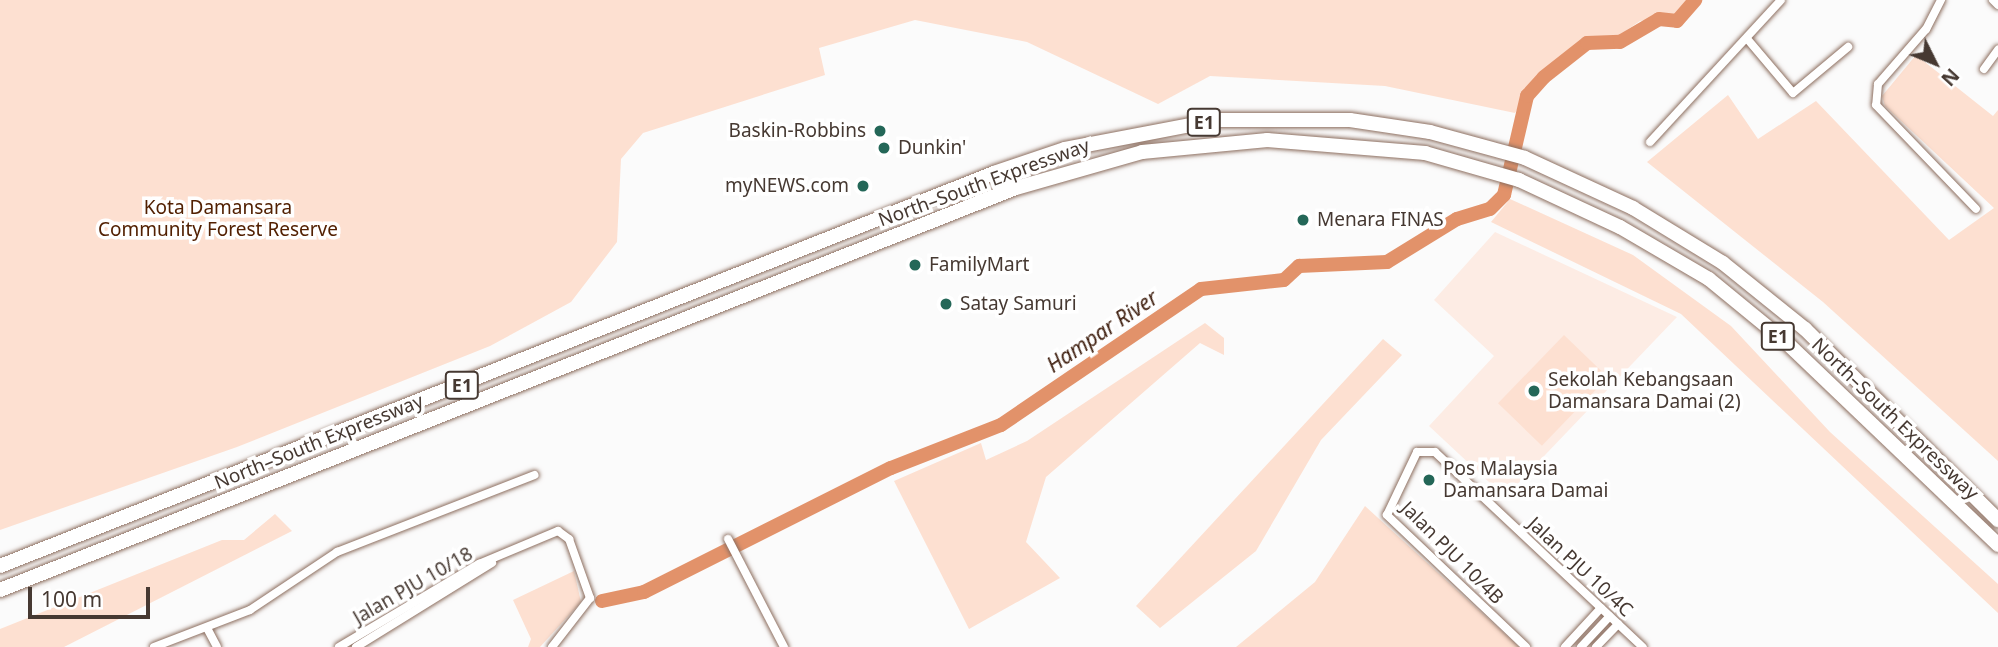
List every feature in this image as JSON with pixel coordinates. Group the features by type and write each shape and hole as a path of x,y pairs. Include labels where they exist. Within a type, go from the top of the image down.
{"highway":[{"name":"North–South Expressway","path":"0,566 1065,149 1217,120 1350,120 1495,148 1525,158 1633,208 1723,263 1805,329 1998,520"},
{"name":"North–South Expressway","path":"0,590 1081,166 1142,152 1267,140 1425,153 1519,180 1620,227 1709,279 1788,344 1998,545"}],"street":[{"path":"1650,142 1749,41 1781,0"},
{"path":"1941,0 1926,29 1875,94 1881,114 1976,209"},
{"path":"1993,0 1998,5"},
{"path":"1749,41 1793,93 1848,47"},
{"path":"1984,69 1998,50"},
{"name":"Jalan PJU 10/4B","path":"1435,452 1417,452 1409,459 1387,515 1526,647"},
{"name":"Jalan PJU 10/4C","path":"1435,452 1643,647"},
{"path":"154,647 250,610 337,552 535,475"},
{"name":"Jalan PJU 10/18","path":"339,647 503,555 554,532 569,539 590,598 552,647"},
{"path":"728,539 785,647"},
{"name":"Jalan PJU 10/18","path":"356,647 503,555"},
{"path":"1565,647 1601,608"},
{"path":"1581,647 1610,616"},
{"path":"1596,647 1618,624"},
{"path":"207,628 218,647"}],"shaded area":[{"name":"Sekolah Kebangsaan Damansara Damai (2)","path":"1495,232 1677,317 1505,497 1429,426 1494,356 1434,300"}],"green space":[{"name":"Kota Damansara Community Forest Reserve","path":"0,0 1689,0 1674,16 1640,21 1618,36 1585,40 1540,74 1515,113 1385,86 1210,76 1158,104 1027,42 915,20 819,48 825,75 643,133 621,159 617,242 571,302 490,346 237,447 0,530"},
{"path":"1916,55 1993,116 1998,110 1998,461 1823,302 1647,162 1728,95 1758,139 1816,101 1949,240 1994,208 1885,106 1882,96"},
{"path":"1510,199 1633,255 1731,326 1830,432 1998,584 1998,613 1681,314 1491,222"},
{"path":"1205,323 1224,338 1224,355 1200,343 1046,477 1026,542 1060,578 969,629 894,481 981,443 986,460 1027,441"},
{"path":"1564,335 1608,377 1542,446 1498,403"},
{"path":"1383,339 1402,355 1321,440 1256,551 1160,628 1136,606"},
{"path":"1365,506 1519,647 1236,647 1315,582"},
{"path":"275,514 292,531 64,647 0,647 0,629 222,540 244,540"},
{"path":"574,571 581,602 540,647 528,647 531,639 513,600"}],"waterway":[{"name":"Hampar River","path":"602,601 644,592 891,468 1001,425 1201,289 1284,280 1299,266 1387,262 1457,219 1490,209 1504,195 1527,96 1544,77 1587,43 1620,42 1659,19 1677,21 1695,0"}],"place":[{"name":"Baskin-Robbins","path":"880,131"},
{"name":"Dunkin'","path":"884,148"},
{"name":"myNEWS.com","path":"863,186"},
{"name":"Menara FINAS","path":"1303,220"},
{"name":"FamilyMart","path":"915,265"},
{"name":"Satay Samuri","path":"946,304"},
{"name":"Sekolah Kebangsaan Damansara Damai (2)","path":"1534,391"},
{"name":"Pos Malaysia Damansara Damai","path":"1429,480"}]}
